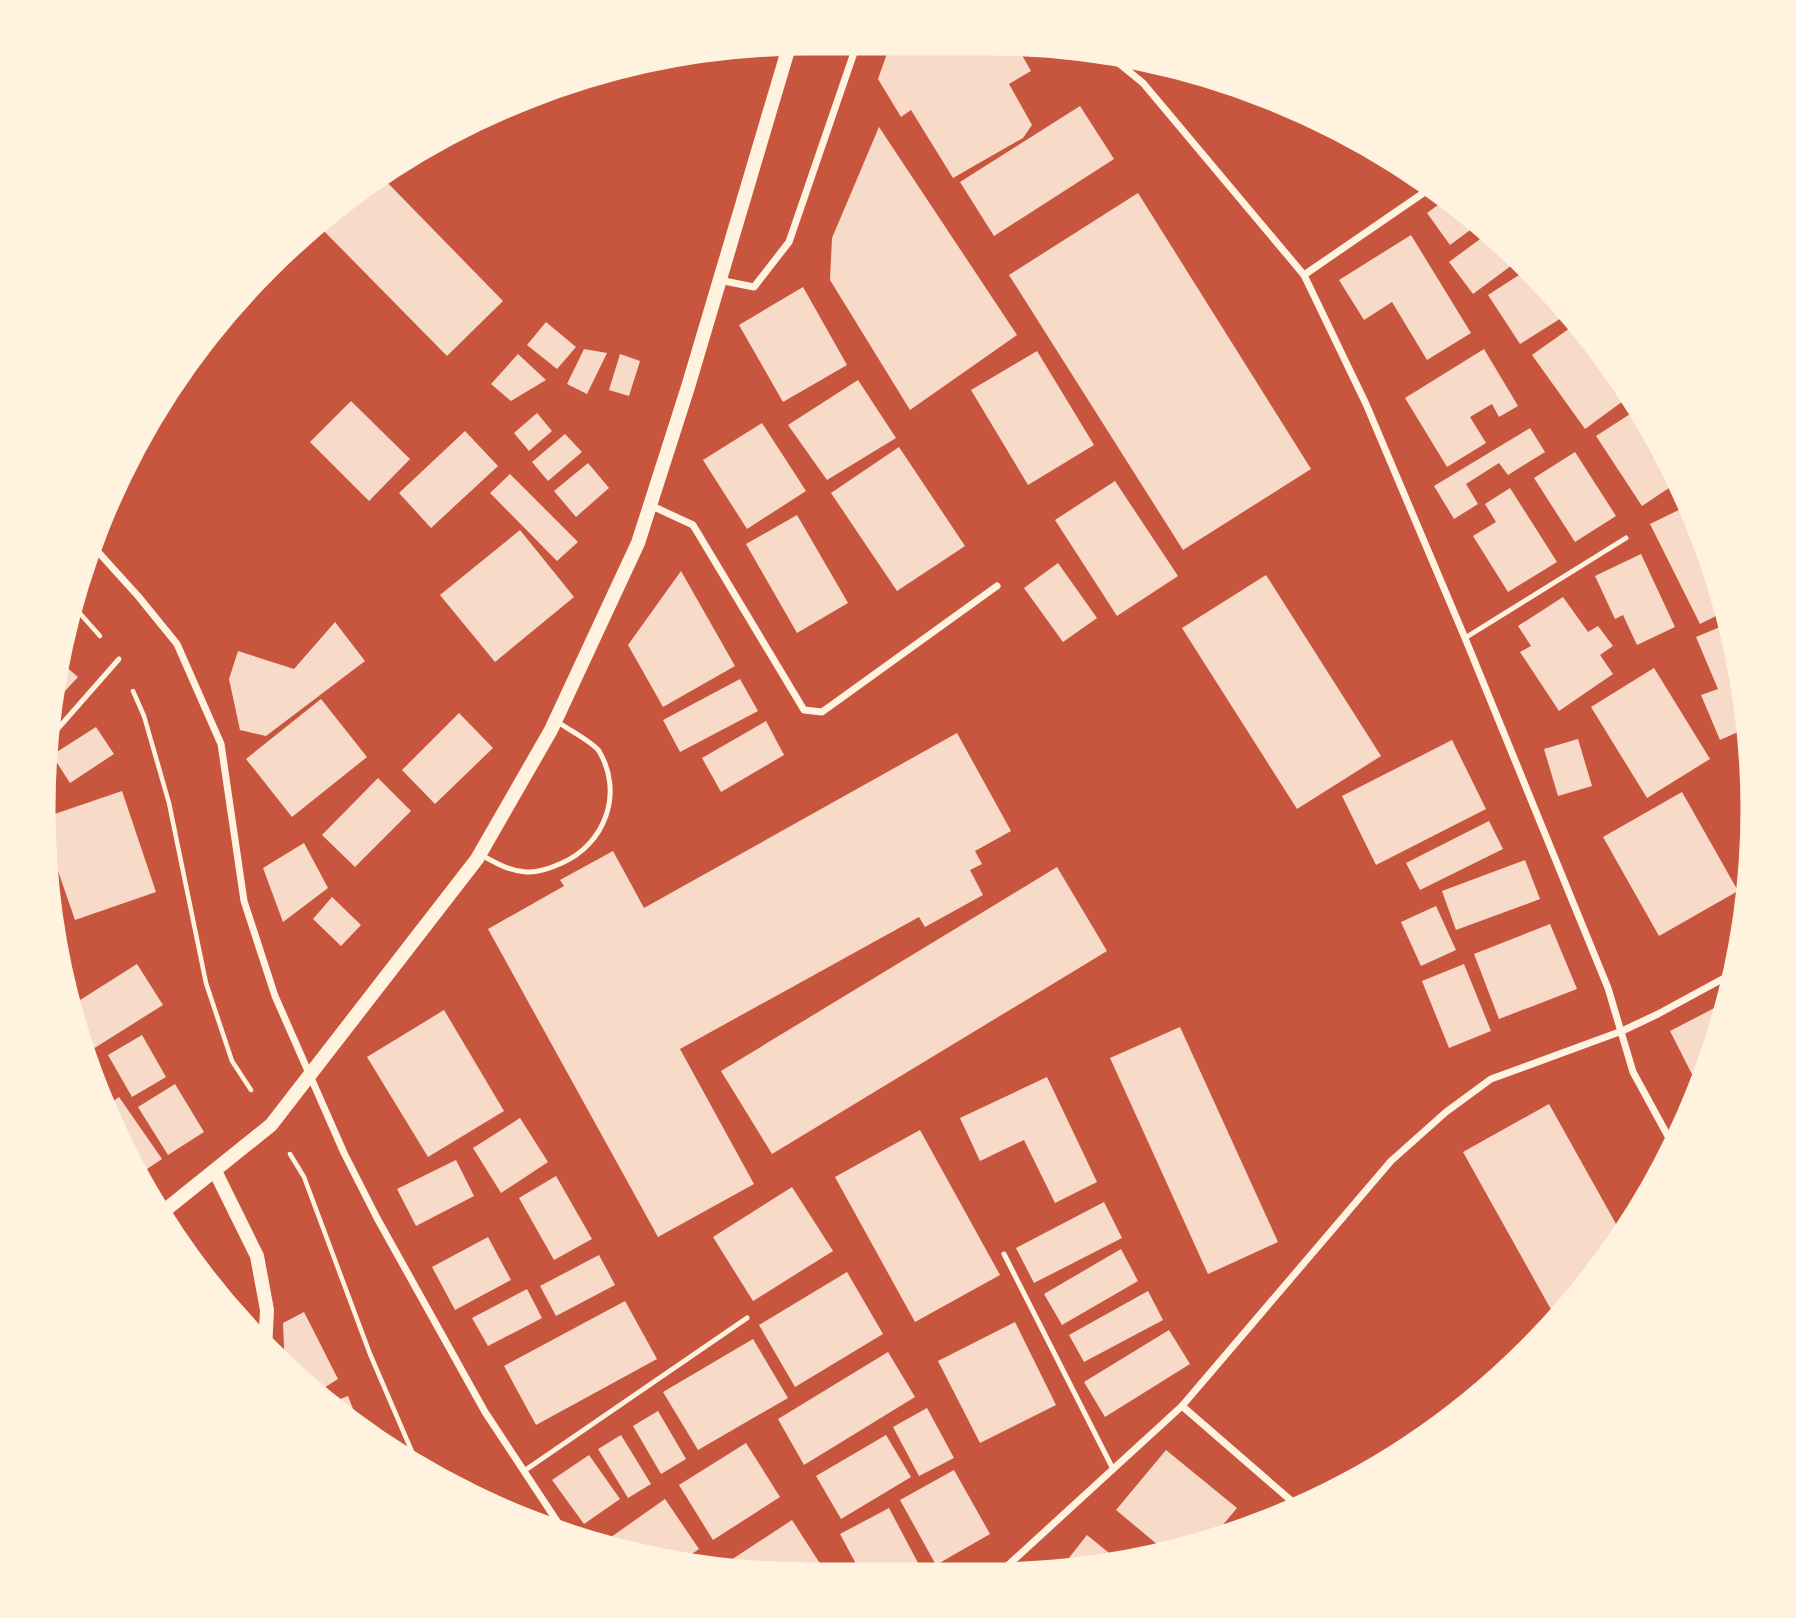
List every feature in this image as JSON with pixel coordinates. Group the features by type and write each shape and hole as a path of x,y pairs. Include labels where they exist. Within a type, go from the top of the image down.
{"main road":[{"path":"166,1210 271,1125 479,855 555,721 638,543 788,51"},
{"path":"215,1171 257,1256 267,1310 266,1337"}],"street":[{"path":"719,280 754,287 789,242 855,51"},
{"path":"1117,62 1143,83 1304,275 1366,404 1465,638 1608,988 1633,1072 1669,1139"},
{"path":"1304,275 1426,191"},
{"path":"650,505 693,525 804,710 822,712 997,586"},
{"path":"96,550 177,644 221,744 244,901 275,996 344,1153 485,1412 559,1525"},
{"path":"1007,1567 1182,1406 1391,1161 1446,1112 1491,1079 1622,1031 1726,978"},
{"path":"1182,1406 1293,1503"}],"lane":[{"path":"1465,638 1626,538"},
{"path":"55,732 119,659"},
{"path":"479,855 511,870 529,873 549,869 573,858 586,848 606,820 610,799 607,772 598,749 555,721"},
{"path":"1004,1254 1113,1469"},
{"path":"524,1471 747,1318"}],"path":[{"path":"78,611 119,659 144,716 169,803 210,996 232,1061 304,1177 370,1354 414,1455"}],"building":[{"path":"888,51 1020,52 1031,71 1009,84 1032,125 1023,138 953,178 911,110 901,117 878,79"},
{"path":"1080,106 1114,159 994,236 960,182"},
{"path":"879,127 1017,335 910,410 830,280 832,238"},
{"path":"386,181 503,301 447,356 321,229"},
{"path":"1138,193 1311,469 1183,550 1009,275"},
{"path":"1442,202 1473,228 1450,245 1427,213"},
{"path":"1411,235 1471,333 1427,360 1392,302 1364,320 1339,280"},
{"path":"1484,236 1514,264 1473,294 1449,262"},
{"path":"1523,273 1563,317 1520,344 1488,295"},
{"path":"803,287 847,365 783,402 739,325"},
{"path":"546,322 576,347 557,369 527,345"},
{"path":"1572,327 1625,400 1585,429 1532,355"},
{"path":"584,349 607,353 587,394 567,384"},
{"path":"1484,349 1518,406 1499,417 1492,404 1470,417 1486,443 1447,467 1405,398"},
{"path":"1037,351 1094,445 1028,485 971,390"},
{"path":"518,354 546,380 511,401 491,384"},
{"path":"620,354 640,361 629,396 609,390"},
{"path":"858,380 896,438 827,480 788,425"},
{"path":"351,401 410,459 369,501 310,442"},
{"path":"1633,412 1672,486 1642,506 1596,436"},
{"path":"537,413 552,431 529,451 514,433"},
{"path":"762,423 806,491 747,529 703,460"},
{"path":"1530,428 1545,452 1508,475 1499,463 1466,484 1478,504 1454,519 1434,486"},
{"path":"465,431 498,466 431,528 399,493"},
{"path":"565,434 582,452 548,481 532,462"},
{"path":"899,447 965,546 897,591 831,493"},
{"path":"1575,452 1616,516 1575,542 1534,478"},
{"path":"588,463 609,488 576,517 554,491"},
{"path":"510,474 578,542 557,561 490,493"},
{"path":"1115,481 1178,576 1117,616 1055,520"},
{"path":"1510,488 1557,562 1508,592 1473,536 1496,522 1485,504"},
{"path":"1683,508 1705,565 1719,614 1700,624 1650,524"},
{"path":"797,515 848,603 797,633 746,544"},
{"path":"520,530 574,597 495,662 440,595"},
{"path":"1641,554 1675,627 1637,645 1623,615 1615,619 1595,576"},
{"path":"1058,563 1097,618 1063,642 1024,588"},
{"path":"681,571 735,666 663,707 628,645"},
{"path":"1266,575 1381,756 1297,809 1182,628"},
{"path":"1563,597 1588,632 1598,626 1613,646 1600,655 1613,674 1559,711 1520,652 1531,646 1518,626"},
{"path":"335,622 365,661 266,736 240,730 229,679 238,651 294,669"},
{"path":"1722,626 1731,661 1741,731 1720,740 1701,695 1718,689 1696,637"},
{"path":"64,665 78,677 59,697"},
{"path":"1654,668 1710,759 1647,798 1591,707"},
{"path":"740,679 758,711 680,752 663,720"},
{"path":"321,699 367,757 292,817 246,759"},
{"path":"459,713 493,748 435,804 402,770"},
{"path":"766,721 784,755 721,792 702,758"},
{"path":"96,727 114,754 70,783 52,755"},
{"path":"957,733 1011,831 975,851 982,864 970,870 983,895 925,927 919,917 680,1049 754,1184 658,1237 488,929 564,886 560,880 613,851 644,908"},
{"path":"1578,739 1592,786 1558,796 1544,749"},
{"path":"1452,740 1486,809 1376,865 1342,796"},
{"path":"378,778 411,811 355,867 322,835"},
{"path":"122,791 156,892 75,920 52,853 51,815"},
{"path":"1682,792 1738,891 1659,936 1603,837"},
{"path":"1489,821 1503,849 1420,890 1406,863"},
{"path":"304,843 328,888 283,922 263,868"},
{"path":"1525,860 1540,899 1456,930 1442,891"},
{"path":"1057,867 1107,951 772,1154 721,1071"},
{"path":"332,897 361,925 341,946 313,919"},
{"path":"1436,906 1456,950 1421,966 1401,922"},
{"path":"1550,924 1577,989 1499,1019 1474,954"},
{"path":"137,964 163,1005 90,1051 76,1002"},
{"path":"1464,964 1491,1031 1449,1048 1422,981"},
{"path":"1719,1006 1695,1080 1670,1031"},
{"path":"444,1010 504,1111 428,1157 367,1057"},
{"path":"1180,1027 1278,1242 1208,1274 1110,1058"},
{"path":"142,1035 166,1077 132,1097 108,1055"},
{"path":"1047,1077 1097,1182 1055,1203 1024,1140 980,1161 960,1118"},
{"path":"175,1084 204,1132 168,1155 138,1107"},
{"path":"119,1097 162,1159 143,1171 110,1104"},
{"path":"1549,1104 1618,1228 1589,1271 1553,1313 1463,1152"},
{"path":"520,1118 548,1162 501,1193 473,1148"},
{"path":"920,1130 1000,1275 915,1322 835,1177"},
{"path":"456,1160 474,1196 416,1226 397,1189"},
{"path":"556,1176 592,1239 554,1260 519,1198"},
{"path":"792,1187 833,1251 753,1301 713,1237"},
{"path":"1104,1202 1122,1238 1034,1283 1016,1248"},
{"path":"488,1237 511,1280 455,1310 432,1267"},
{"path":"1121,1249 1138,1281 1062,1325 1044,1294"},
{"path":"599,1255 615,1285 556,1316 540,1286"},
{"path":"847,1272 883,1334 795,1387 759,1325"},
{"path":"527,1289 542,1318 488,1346 472,1318"},
{"path":"1148,1291 1163,1320 1084,1362 1069,1335"},
{"path":"625,1301 657,1359 536,1425 504,1366"},
{"path":"304,1312 338,1379 321,1389 284,1356 283,1323"},
{"path":"1015,1322 1056,1405 980,1443 938,1361"},
{"path":"1169,1330 1190,1364 1105,1417 1084,1382"},
{"path":"753,1339 788,1398 698,1450 663,1392"},
{"path":"888,1352 915,1397 804,1465 778,1419"},
{"path":"348,1396 356,1417 347,1411 335,1401"},
{"path":"927,1408 954,1458 919,1476 893,1427"},
{"path":"658,1411 686,1459 661,1474 633,1426"},
{"path":"621,1435 651,1484 628,1498 598,1449"},
{"path":"886,1435 911,1477 841,1519 816,1476"},
{"path":"746,1443 780,1497 713,1540 679,1485"},
{"path":"1166,1450 1237,1508 1218,1531 1160,1547 1116,1510"},
{"path":"589,1455 620,1499 584,1524 552,1480"},
{"path":"954,1470 990,1534 936,1565 900,1500"},
{"path":"665,1499 699,1549 687,1557 608,1539"},
{"path":"889,1508 920,1567 858,1567 840,1534"},
{"path":"792,1520 822,1567 759,1566 733,1563 731,1560"},
{"path":"1087,1535 1113,1557 1086,1561 1065,1563"}]}
